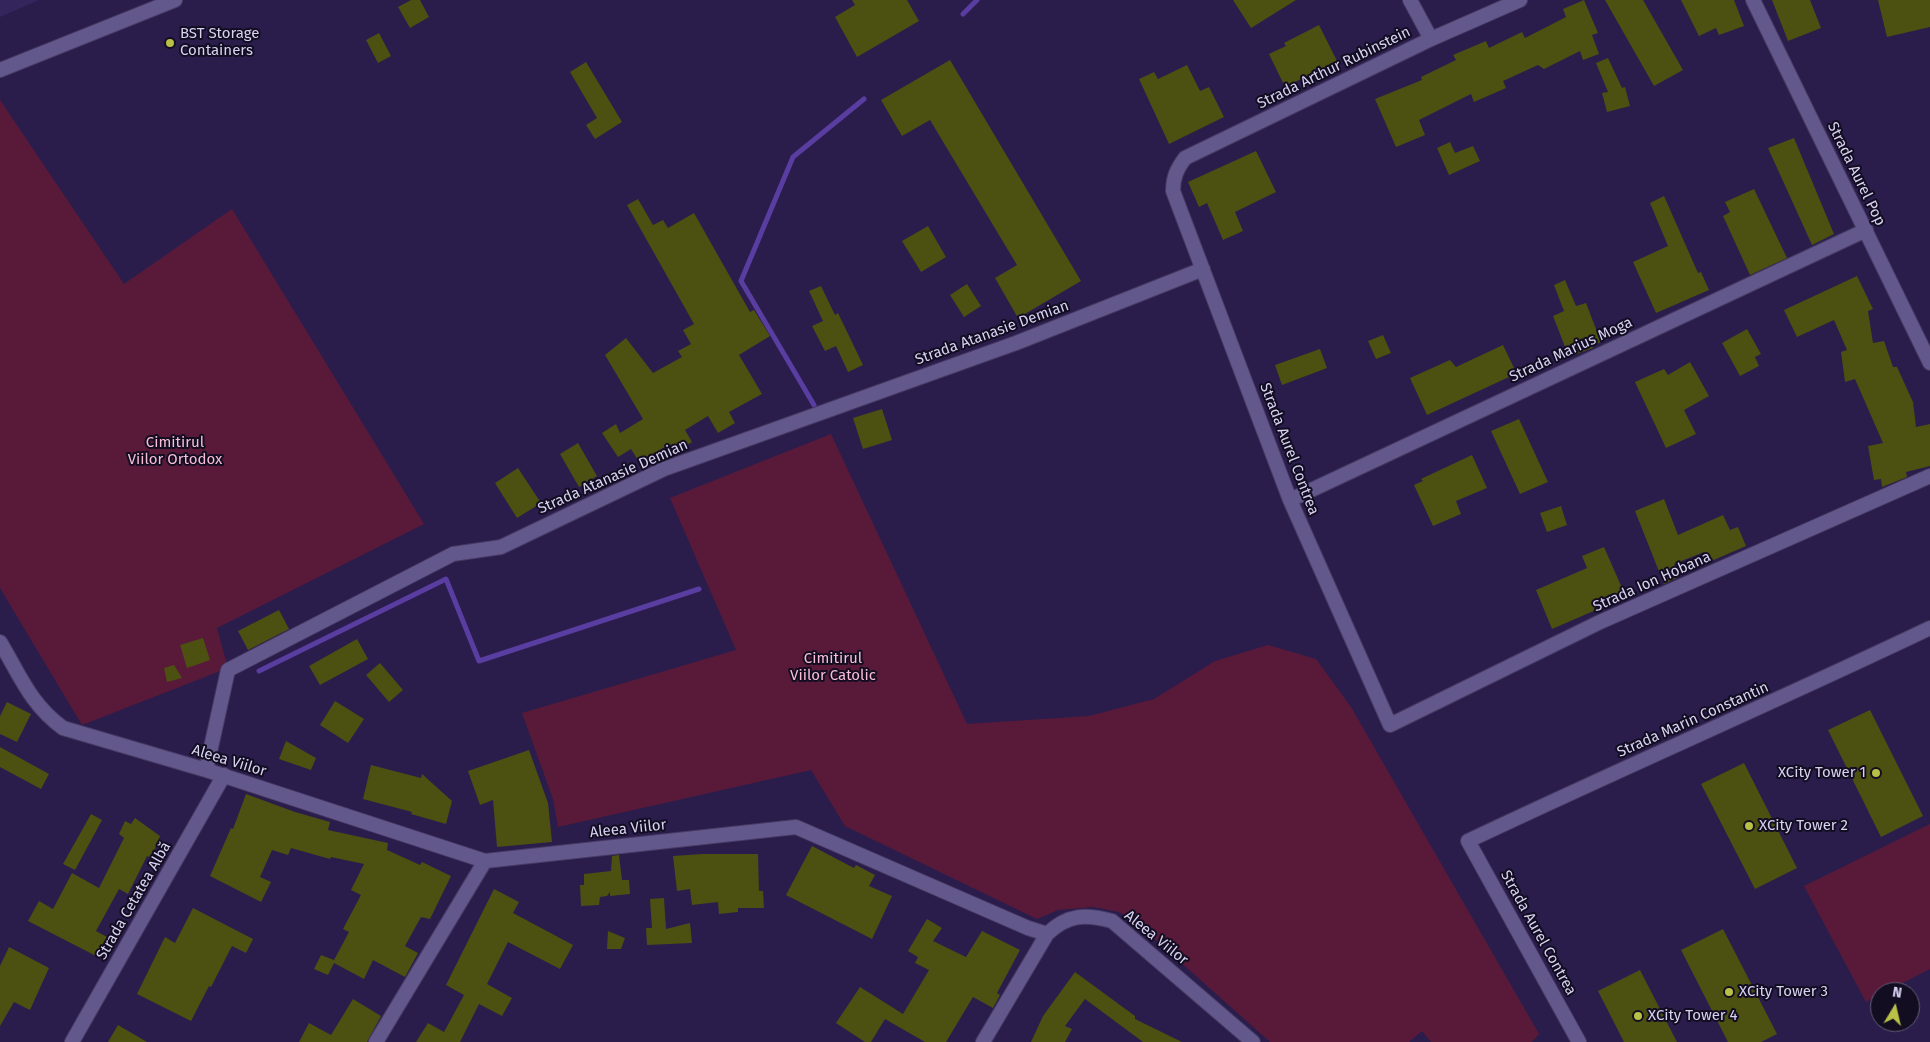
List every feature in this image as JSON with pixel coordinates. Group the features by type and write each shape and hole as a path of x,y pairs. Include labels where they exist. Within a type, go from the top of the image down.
{"street":[{"path":"0,70 175,0"},
{"path":"1410,0 1432,39"},
{"name":"Strada Arthur Rubinstein","path":"1173,179 1176,170 1185,158 1432,39 1520,0"},
{"name":"Strada Aurel Pop","path":"1753,0 1930,363"},
{"name":"Strada Aurel Contrea","path":"1173,179 1172,191 1290,500 1390,725"},
{"name":"Strada Marius Moga","path":"1290,500 1866,230"},
{"name":"Strada Atanasie Demian","path":"206,770 228,670 453,554 501,547 664,469 1016,343 1203,269"},
{"name":"Strada Ion Hobana","path":"1390,725 1600,622 1930,476"},
{"name":"Strada Marin Constantin","path":"1468,841 1616,771 1765,706 1930,628"},
{"name":"Aleea Viilor","path":"1,645 31,698 48,717 63,728 224,775 485,861 796,827 1028,928 1047,934 1064,920 1092,916 1112,922 1253,1042"},
{"name":"Strada Cetatea Albă","path":"72,1042 224,775"},
{"name":"Strada Aurel Contrea","path":"1468,841 1580,1042"},
{"path":"376,1042 485,861"},
{"path":"983,1042 1047,934"}],"shaded area":[{"path":"0,0 39,0 0,17"}],"green space":[{"name":"Cimitirul Viilor Ortodox","path":"0,100 124,284 232,209 424,524 217,628 228,668 82,725 0,588"},
{"name":"Cimitirul Viilor Catolic","path":"831,434 967,724 1089,716 1154,699 1215,661 1268,645 1316,659 1351,707 1539,1034 1532,1042 1431,1042 1422,1031 1409,1042 1270,1042 1139,925 1119,912 1094,907 1058,910 1037,919 845,826 811,770 558,827 553,799 522,713 736,650 670,498"},
{"path":"1930,824 1930,969 1905,982 1870,982 1870,1000 1866,1002 1804,886"}],"building":[{"path":"411,0 420,0 429,17 410,28 398,7"},
{"path":"852,0 907,0 919,21 857,57 835,17 855,5"},
{"path":"1233,0 1296,0 1251,28"},
{"path":"1584,0 1598,33 1592,35 1599,54 1583,60 1580,51 1544,69 1538,65 1503,81 1506,88 1474,102 1471,94 1419,120 1425,135 1396,147 1375,99 1422,80 1421,77 1456,60 1453,55 1486,41 1489,48 1522,32 1525,38 1566,17 1563,9"},
{"path":"1605,0 1643,0 1683,70 1654,86"},
{"path":"1681,0 1734,0 1744,26 1719,35 1716,28 1699,36"},
{"path":"1772,0 1810,0 1821,28 1788,41"},
{"path":"1878,0 1930,0 1930,27 1887,37"},
{"path":"1319,25 1337,61 1285,87 1269,54 1286,46 1284,43"},
{"path":"379,33 391,56 378,63 366,40"},
{"path":"1608,58 1622,88 1625,87 1630,106 1607,112 1602,93 1608,92 1596,63"},
{"path":"950,60 1081,281 1018,318 995,278 1017,265 930,120 902,136 881,100"},
{"path":"586,62 622,122 595,139 586,125 597,118 570,72"},
{"path":"1187,65 1200,91 1209,87 1224,117 1169,144 1139,79 1154,72 1158,79"},
{"path":"1794,138 1834,234 1812,245 1768,148"},
{"path":"1450,142 1455,153 1473,146 1480,161 1449,175 1437,148"},
{"path":"1256,151 1276,192 1235,212 1243,231 1223,240 1207,203 1199,207 1188,182"},
{"path":"1754,189 1787,258 1750,275 1723,216 1730,212 1725,202"},
{"path":"1664,196 1698,273 1701,272 1709,290 1656,313 1633,262 1668,246 1650,203"},
{"path":"638,199 653,225 663,220 668,228 694,213 750,312 754,310 770,336 739,355 762,394 729,412 735,423 718,433 708,416 685,430 692,442 675,452 670,444 639,462 631,449 618,457 602,433 616,424 620,433 643,419 605,355 626,338 653,373 682,357 678,351 691,344 683,330 694,324 627,205"},
{"path":"928,226 946,257 921,272 902,241"},
{"path":"1857,276 1873,309 1868,311 1873,343 1884,341 1893,367 1897,367 1913,402 1916,427 1930,424 1930,466 1906,472 1907,477 1882,487 1881,479 1874,480 1868,446 1883,443 1855,379 1845,382 1841,352 1847,350 1834,320 1797,337 1784,310"},
{"path":"1565,280 1576,306 1586,303 1601,342 1592,346 1593,348 1569,357 1553,316 1564,311 1554,285"},
{"path":"967,284 981,306 964,317 950,295"},
{"path":"821,286 835,315 838,313 863,365 848,372 836,346 825,351 812,326 823,321 809,291"},
{"path":"1747,329 1761,354 1755,357 1759,366 1740,376 1722,343"},
{"path":"1383,335 1391,353 1376,359 1368,341"},
{"path":"1503,345 1515,370 1507,374 1509,377 1427,415 1410,378 1450,360 1456,367"},
{"path":"1320,349 1327,368 1282,385 1275,365"},
{"path":"1690,362 1709,396 1684,410 1696,434 1666,448 1635,382 1664,369 1668,375"},
{"path":"882,409 892,440 863,449 853,418"},
{"path":"1519,419 1548,482 1520,494 1491,431"},
{"path":"578,443 597,476 579,487 560,454"},
{"path":"1472,455 1487,488 1456,501 1461,514 1433,526 1414,485 1423,481 1421,479"},
{"path":"518,468 541,503 517,518 495,483"},
{"path":"1664,499 1678,535 1723,515 1730,530 1738,527 1746,546 1709,562 1704,552 1674,564 1679,577 1664,584 1635,511"},
{"path":"1561,506 1567,525 1547,532 1540,513"},
{"path":"1604,547 1626,597 1552,629 1536,590 1587,568 1582,556"},
{"path":"279,610 289,629 248,650 238,631"},
{"path":"203,638 210,660 187,668 180,645"},
{"path":"357,639 368,659 320,685 309,666"},
{"path":"380,663 403,690 389,702 366,675"},
{"path":"174,665 182,678 167,682 164,668"},
{"path":"335,701 364,719 348,743 320,725"},
{"path":"7,702 31,714 17,742 0,734 0,716"},
{"name":"XCity Tower 1","path":"1870,710 1923,816 1881,837 1828,730"},
{"path":"286,741 316,758 311,770 279,759"},
{"path":"0,747 49,774 41,789 0,767"},
{"path":"529,750 548,803 552,842 497,847 493,800 480,805 468,771"},
{"name":"XCity Tower 2","path":"1744,763 1797,868 1755,889 1701,784"},
{"path":"371,765 421,778 422,774 452,801 446,824 411,814 412,812 363,799"},
{"path":"246,794 295,812 330,822 328,830 388,843 387,850 420,865 422,862 451,876 430,919 421,917 405,946 418,953 405,977 373,960 364,979 334,963 328,975 314,969 321,955 334,960 349,932 343,929 361,895 351,890 364,864 331,857 330,859 291,848 288,855 272,850 260,877 271,882 261,902 210,876 231,828 233,829"},
{"path":"91,814 102,820 75,870 63,864"},
{"path":"135,818 160,836 151,858 147,856 128,894 119,889 96,931 107,937 96,956 28,921 39,901 53,909 72,873 99,888 124,838 119,834 125,821 131,824"},
{"path":"812,846 854,868 856,865 875,875 869,886 892,896 872,939 786,895"},
{"path":"758,854 759,891 763,891 764,908 738,908 738,912 719,914 718,902 692,905 690,889 677,891 673,856"},
{"path":"619,855 622,880 629,880 630,894 610,896 610,892 607,896 600,897 599,905 581,906 580,885 584,885 584,874 611,871 612,856"},
{"path":"494,889 519,902 513,913 573,945 560,969 508,942 487,984 512,998 502,1016 479,1004 460,1042 416,1042 428,1023 444,1032 464,995 446,985"},
{"path":"664,898 666,929 690,923 692,943 647,945 646,928 652,928 650,899"},
{"path":"193,908 253,939 246,953 232,946 191,1021 137,994 165,937 175,943"},
{"path":"927,919 942,928 933,941 966,957 982,931 1020,950 997,993 1000,995 993,1008 973,997 946,1042 925,1042 885,1019 871,1042 865,1042 836,1023 860,987 903,1014 929,970 915,963 918,957 908,951"},
{"name":"XCity Tower 3","path":"1723,929 1777,1034 1761,1042 1728,1042 1681,950"},
{"path":"608,931 625,938 621,949 607,949"},
{"path":"9,947 49,968 30,1010 14,1002 0,1026 0,966"},
{"name":"XCity Tower 4","path":"1640,970 1677,1042 1624,1042 1598,991"},
{"path":"1075,972 1135,1016 1135,1019 1182,1042 1143,1042 1085,999 1065,1026 1072,1029 1065,1042 1031,1042 1043,1016"},
{"path":"353,999 381,1016 367,1042 299,1042 309,1023 331,1035"},
{"path":"118,1025 147,1042 108,1042"}],"waterway":[{"path":"963,14 977,0"},
{"path":"814,405 741,281 793,157 864,99"},
{"path":"259,671 446,579 479,661 699,589"}],"place":[{"name":"BST Storage Containers","path":"170,43"},
{"name":"XCity Tower 1","path":"1876,773"},
{"name":"XCity Tower 2","path":"1749,826"},
{"name":"XCity Tower 3","path":"1729,992"},
{"name":"XCity Tower 4","path":"1638,1016"}]}
